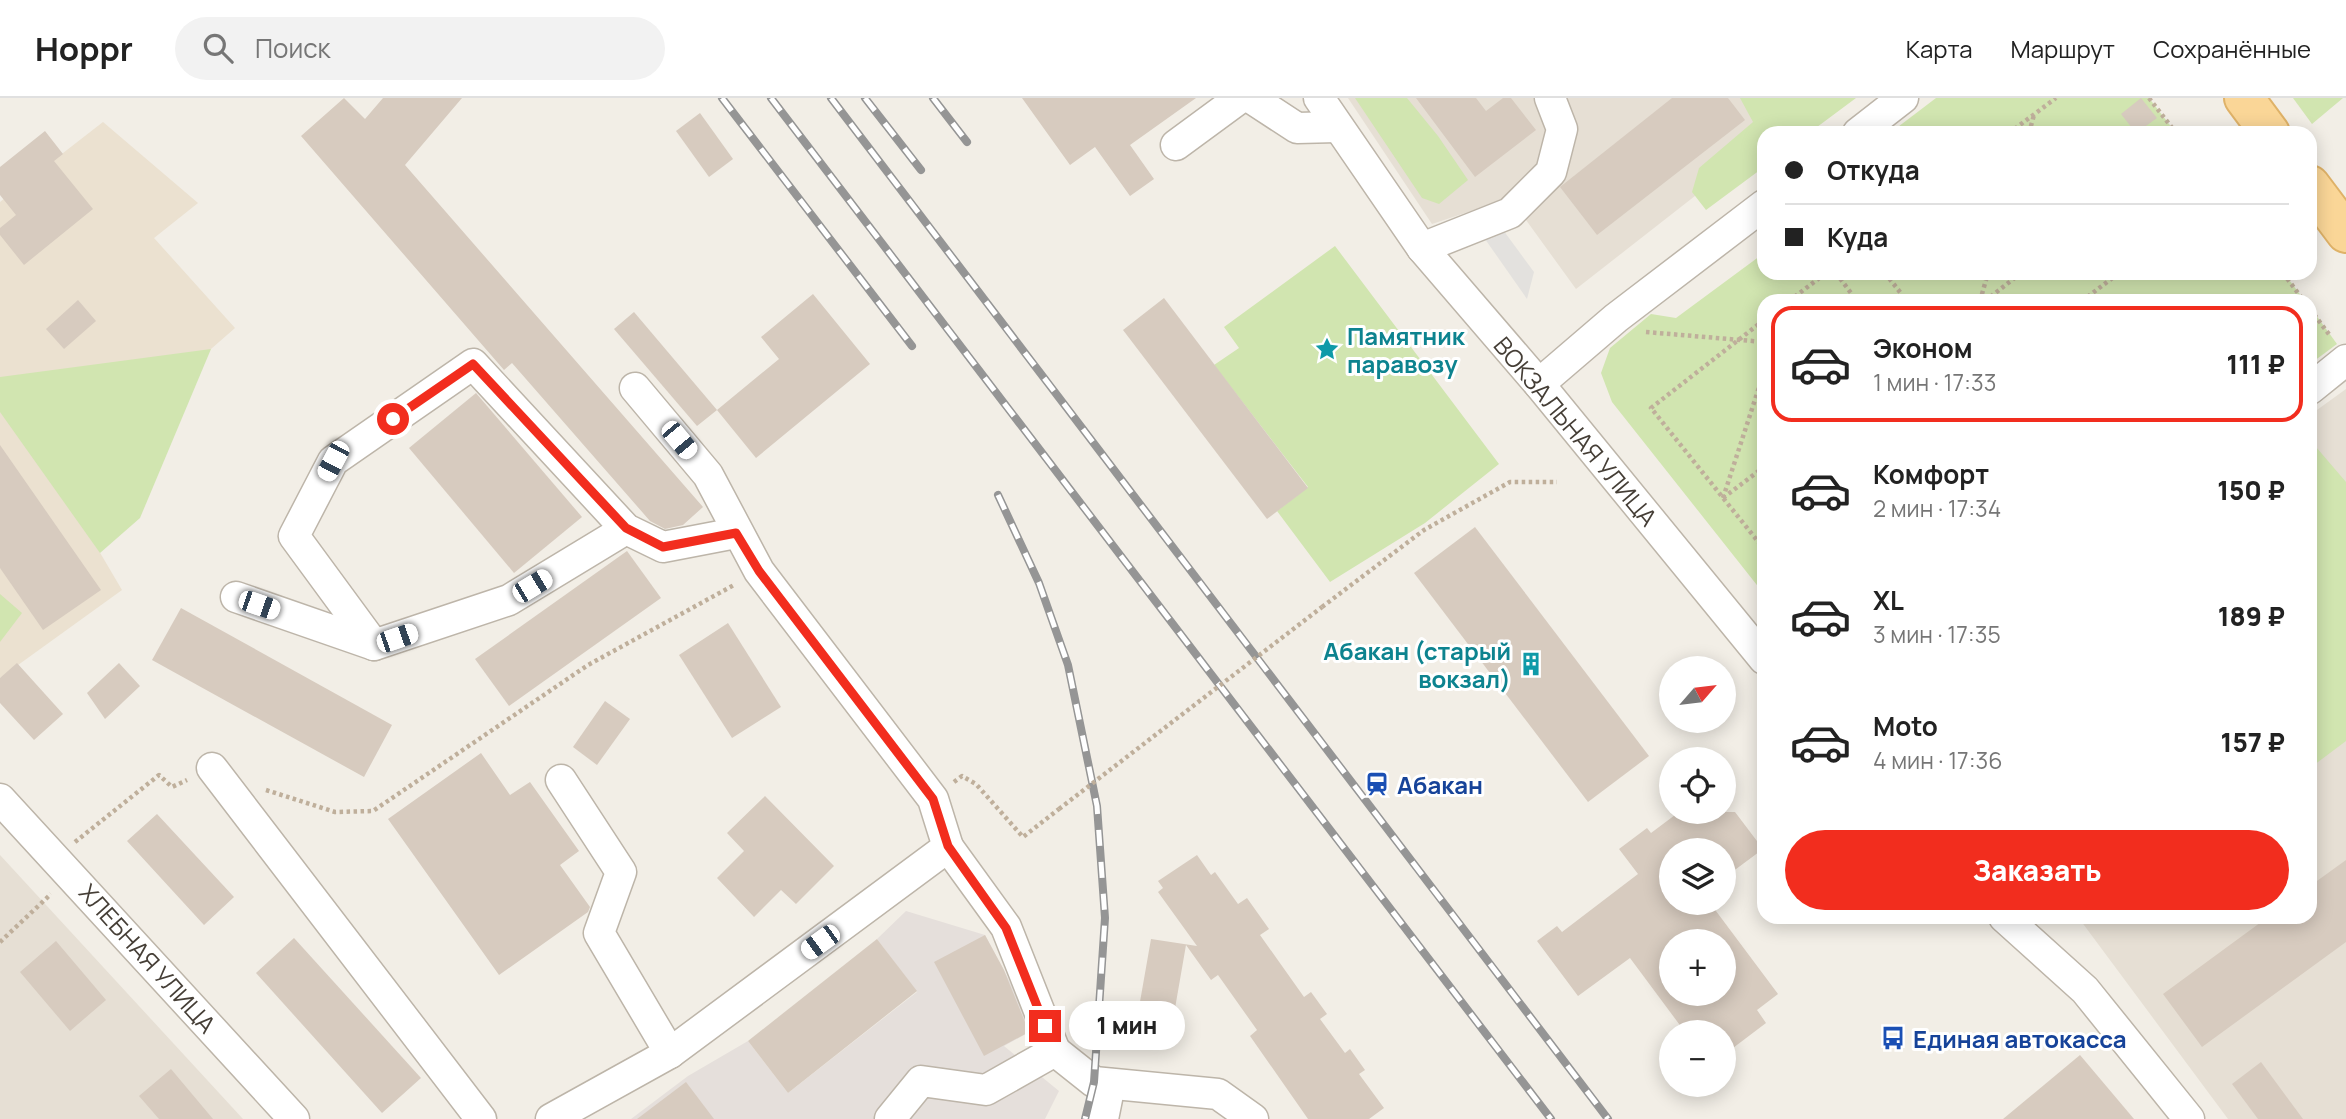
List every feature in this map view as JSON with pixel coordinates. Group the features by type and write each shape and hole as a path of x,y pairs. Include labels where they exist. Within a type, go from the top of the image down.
{"main road":[{"path":"2244,98 2265,126"},
{"path":"2317,194 2346,233"}],"street":[{"path":"1176,145 1240,98"},
{"path":"1251,98 1297,128 1337,127"},
{"name":"ВОКЗАЛЬНАЯ УЛИЦА","path":"1319,98 1422,248 1539,384 1757,650"},
{"path":"1422,248 1510,213 1551,172 1562,129 1550,98"},
{"path":"1867,126 1903,98"},
{"path":"1539,384 1616,318 1757,210"},
{"path":"2317,381 2342,352"},
{"path":"374,645 294,536 333,461 473,364 626,528 663,547 736,533"},
{"path":"635,388 708,475 736,533 759,571 933,799 948,846 1006,928 1055,1051 1094,1082 1218,1094 1253,1119"},
{"path":"236,597 374,645 509,600 626,528"},
{"path":"212,768 481,1119"},
{"path":"561,780 621,872 599,933 670,1053"},
{"name":"ХЛЕБНАЯ УЛИЦА","path":"0,799 294,1119"},
{"path":"551,1119 670,1053 948,846"},
{"path":"2012,924 2085,990 2189,1119"},
{"path":"890,1119 920,1080 986,1090 1055,1051"},
{"path":"1103,1119 1110,1084"}],"path":[{"path":"2018,126 2056,98"},
{"path":"2149,98 2171,126"},
{"path":"2031,126 2034,114"},
{"path":"1798,294 1817,280"},
{"path":"1890,280 1902,294"},
{"path":"1992,294 2011,280"},
{"path":"2091,294 2110,280"},
{"path":"2317,318 2342,352"},
{"path":"1757,325 1651,408 1757,539"},
{"path":"1641,332 1757,341"},
{"path":"1723,499 1757,394"},
{"path":"1723,499 1757,472"},
{"path":"976,784 1023,837 1410,540 1510,482 1557,482"},
{"path":"264,789 335,812 373,811 588,665 759,571"},
{"path":"0,942 64,866 159,775 172,787 212,768"}],"shaded area":[{"path":"1348,98 1820,98 1775,126 1757,126 1757,147 1576,289 1510,198 1432,224"},
{"path":"103,122 198,203 154,238 235,328 100,446 56,478 122,590 0,678 0,202"},
{"path":"1495,219 1534,272 1527,299 1478,229"},
{"path":"2346,389 2346,1119 2228,1119 2083,924 2317,924 2317,410"},
{"path":"0,855 243,1119 0,1119"},
{"path":"906,911 985,935 1035,1029 1004,1046 1059,1091 1045,1119 631,1119 688,1076 748,1041 788,1093 917,992 877,939"}],"green space":[{"path":"1355,98 1407,98 1438,136 1468,180 1439,204 1422,198"},
{"path":"1740,98 1856,98 1818,126 1757,126 1757,172 1706,210 1692,192 1699,168 1753,122"},
{"path":"1936,98 2149,98 2171,126 1899,126"},
{"path":"2293,98 2343,98 2312,124"},
{"path":"1335,246 1499,464 1425,523 1330,582 1277,511 1308,487 1214,365 1239,348 1224,327"},
{"path":"1757,258 1757,280 2289,280 2300,294 1757,294 1757,585 1612,402 1601,373 1610,348 1651,314 1676,318"},
{"path":"2317,317 2337,344 2317,359"},
{"path":"211,349 140,518 100,553 0,412 0,377"},
{"path":"2317,448 2346,482 2346,741 2317,763"},
{"path":"0,594 22,613 0,642"}],"building":[{"path":"344,98 365,119 383,98 462,98 405,165 703,507 683,525 665,529 650,521 512,363 504,370 301,136"},
{"path":"1022,98 1196,98 1130,145 1154,179 1130,196 1095,147 1070,165"},
{"path":"1416,98 1476,98 1486,111 1503,98 1511,98 1536,130 1475,177"},
{"path":"1672,98 1728,98 1745,120 1597,235 1560,187"},
{"path":"2141,98 2157,118 2146,126 2130,126 2121,114"},
{"path":"700,113 733,159 709,177 676,131"},
{"path":"45,131 63,154 54,161 93,209 24,265 0,235 0,228 16,215 0,195 0,167"},
{"path":"813,294 870,364 756,458 717,410 779,359 761,337"},
{"path":"1164,298 1308,488 1267,519 1123,330"},
{"path":"78,300 96,321 64,349 46,329"},
{"path":"634,312 717,410 697,426 614,329"},
{"path":"476,393 582,517 514,573 409,448"},
{"path":"0,445 101,590 43,630 0,568"},
{"name":"Абакан (старый вокзал)","path":"1475,527 1649,756 1588,802 1414,573"},
{"path":"627,551 661,598 509,706 475,659"},
{"path":"181,608 392,725 364,777 152,660"},
{"path":"728,623 781,707 732,738 679,655"},
{"path":"17,663 63,714 34,740 0,703 0,678"},
{"path":"119,663 140,686 105,719 87,693"},
{"path":"605,701 630,719 597,765 573,747"},
{"path":"481,753 510,795 530,782 579,851 560,865 590,907 588,912 499,975 388,819"},
{"path":"765,796 834,866 796,904 781,890 754,917 717,878 744,851 727,833"},
{"path":"1736,813 1757,841 1757,853 1736,869 1736,838 1659,838 1659,915 1719,915 1729,929 1659,929 1659,997 1630,958 1578,996 1537,941 1557,926 1562,932 1638,874 1619,849 1647,828 1651,833 1663,824 1736,824"},
{"path":"157,814 234,897 204,925 127,841"},
{"path":"1197,855 1211,875 1215,872 1238,904 1247,898 1269,929 1260,935 1304,997 1311,992 1327,1014 1320,1019 1345,1053 1350,1049 1365,1070 1359,1074 1384,1108 1369,1119 1308,1119 1250,1036 1257,1030 1218,975 1211,980 1186,945 1169,1043 1134,1036 1151,939 1197,946 1158,892 1163,888 1158,881"},
{"path":"2346,860 2346,942 2202,1047 2163,994 2258,924 2317,924 2317,881"},
{"path":"985,935 1004,970 1029,1032 984,1056 934,962"},
{"path":"294,938 421,1078 382,1113 256,973"},
{"path":"1736,938 1778,994 1757,1010 1766,1023 1736,1046 1736,1020 1676,1020 1666,1006 1736,1006"},
{"path":"877,939 917,991 788,1093 748,1041"},
{"path":"56,941 106,1000 70,1031 20,972"},
{"path":"2080,1055 2134,1119 2003,1119"},
{"path":"2261,1062 2303,1119 2258,1119 2232,1084"},
{"path":"171,1069 213,1119 159,1119 139,1096"},
{"path":"686,1082 714,1119 637,1119"}],"railway":[{"path":"722,98 912,346"},
{"path":"771,98 1551,1119"},
{"path":"831,98 1608,1119"},
{"path":"865,98 921,170"},
{"path":"933,98 967,142"},
{"path":"998,495 1039,583 1068,665 1097,806 1105,918 1094,1082 1085,1119"}],"place":[{"name":"Памятник паравозу","path":"1327,349"},
{"name":"Абакан (старый вокзал)","path":"1531,664"},
{"name":"Абакан","path":"1377,784"},
{"name":"Единая автокасса","path":"1893,1038"}],"route":[{"path":"393,419 473,364 626,528 663,547 736,533 759,571 933,799 948,846 1006,928 1045,1026"}]}
